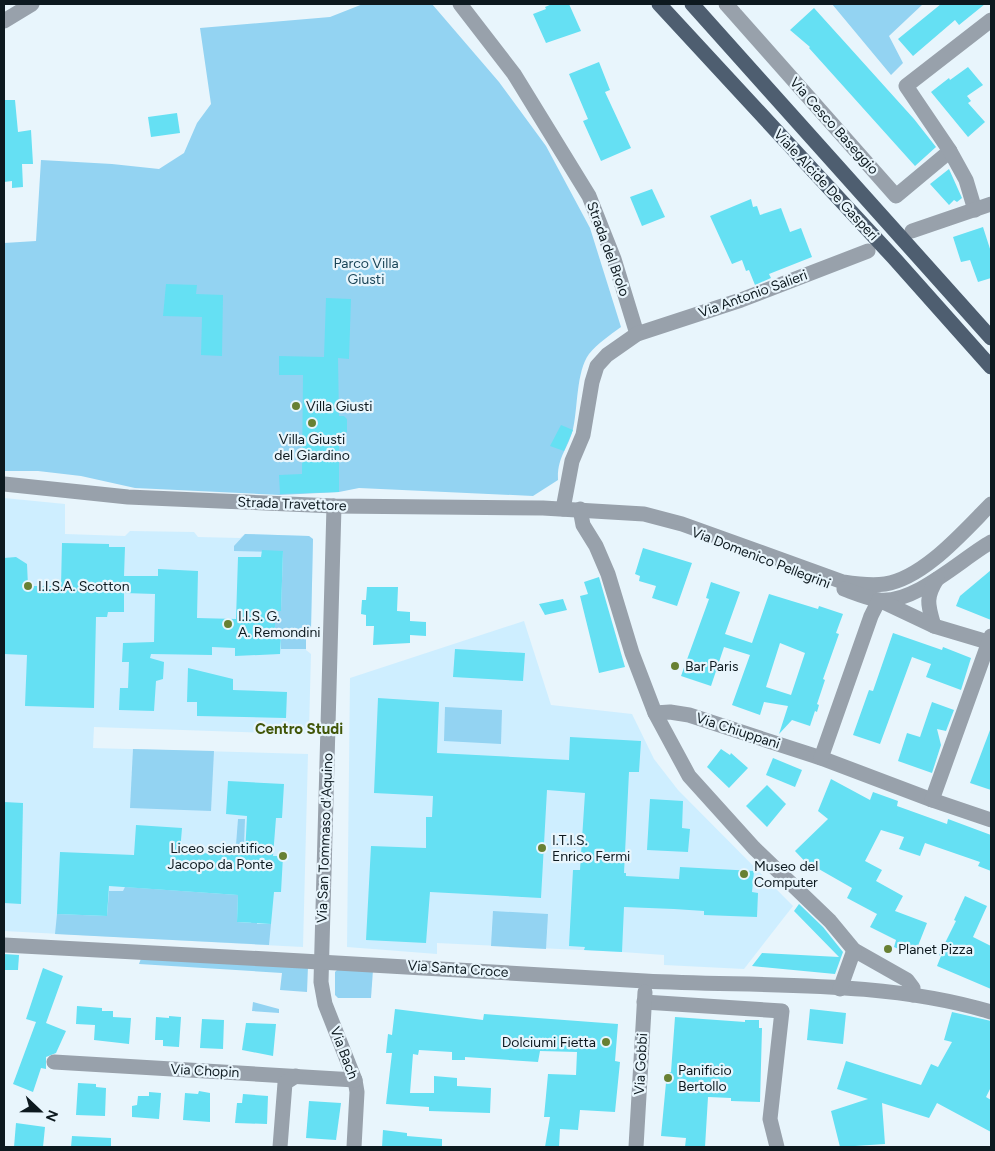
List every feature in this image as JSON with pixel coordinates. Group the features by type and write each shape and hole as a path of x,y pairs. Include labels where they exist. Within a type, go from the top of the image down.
{"main road":[{"name":"Viale Alcide De Gasperi","path":"659,4 893,257 991,368"},
{"name":"Viale Alcide De Gasperi","path":"692,4 991,338"}],"street":[{"path":"4,21 32,4"},
{"name":"Strada del Brolo","path":"460,4 514,74 589,196 614,259 637,334"},
{"name":"Via Cesco Baseggio","path":"726,4 896,196 950,151"},
{"path":"974,210 966,180 950,151 906,86 991,20"},
{"path":"912,231 991,206"},
{"name":"Via Antonio Salieri","path":"637,334 741,300 868,251"},
{"path":"563,509 572,461 583,435 592,382 597,366 607,355 637,334"},
{"name":"Strada Travettore","path":"4,484 128,497 334,506 443,505 644,514"},
{"path":"644,514 682,524 843,582 886,584 913,573 945,548 991,504"},
{"name":"Via San Tommaso d'Aquino","path":"321,960 334,506"},
{"path":"580,510 583,525 596,546 608,574 632,653 655,713 689,776 754,848 830,921 854,950 907,980 913,988 913,996"},
{"name":"Via Domenico Pellegrini","path":"644,514 879,600 934,626 990,640"},
{"path":"821,758 871,616 879,600 913,592 938,578 991,542"},
{"path":"934,626 928,600 929,592 938,578"},
{"path":"932,800 990,640"},
{"name":"Via Chiuppani","path":"655,713 670,712 689,715 821,758 991,820"},
{"name":"Via Santa Croce","path":"4,944 321,960 646,981 840,989 956,1002 991,1012"},
{"path":"840,989 854,950"},
{"name":"Via Bach","path":"321,960 321,982 325,1004 355,1080 357,1092 354,1147"},
{"name":"Via Gobbi","path":"636,1147 646,981"},
{"path":"644,1002 782,1011 770,1119 777,1147"},
{"name":"Via Chopin","path":"54,1062 355,1080"},
{"path":"280,1147 285,1083 296,1076"}],"shaded area":[{"path":"4,498 65,504 65,534 125,536 130,531 194,532 198,537 240,538 245,534 309,536 313,539 311,629 306,634 306,650 311,654 309,729 304,734 94,727 93,748 308,754 303,947 4,931"},
{"name":"I.T.I.S. Enrico Fermi","path":"524,621 551,705 632,714 654,759 678,790 793,906 744,969 664,965 664,955 622,952 437,943 437,954 347,947 350,678"}],"green space":[{"name":"Parco Villa Giusti","path":"363,4 432,4 499,82 546,146 590,228 621,327 596,346 585,362 580,380 573,429 559,465 558,480 533,496 359,488 339,492 280,495 135,488 81,476 38,471 4,471 4,243 36,241 41,160 159,169 184,153 197,123 211,104 200,28 330,17"},
{"path":"832,4 923,4 889,36 903,63 891,75"},
{"path":"245,534 309,536 313,539 311,629 306,634 306,649 281,649 281,636 275,636 275,611 281,610 283,552 234,551 234,546"},
{"path":"445,707 502,710 501,744 444,741"},
{"path":"133,749 214,751 211,811 130,808"},
{"path":"238,819 245,819 244,845 236,845"},
{"path":"125,887 238,895 237,922 251,923 252,920 257,920 257,924 271,924 269,945 55,934 57,914 107,916 109,891 123,891"},
{"path":"493,911 548,914 546,949 491,946"},
{"path":"143,953 308,966 307,992 280,990 282,973 139,964"},
{"path":"338,969 373,970 371,998 338,998 335,995 335,972"},
{"path":"253,1002 279,1009 279,1013 252,1011"}],"building":[{"path":"552,4 569,4 581,31 546,43 533,14 546,9 545,7"},
{"path":"941,4 985,4 959,25 955,20 913,56 898,39"},
{"path":"814,8 914,119 936,147 915,166 810,47 790,30"},
{"path":"599,62 610,90 605,92 631,148 601,161 583,121 588,119 569,74"},
{"path":"968,67 983,85 967,96 971,101 968,103 985,122 968,137 931,92 949,78 950,80"},
{"path":"4,100 15,100 18,132 31,130 33,164 22,164 23,187 12,188 12,181 4,182"},
{"path":"177,113 180,133 151,137 148,117"},
{"path":"949,169 962,198 957,202 954,200 949,205 930,184"},
{"path":"652,189 665,217 642,226 630,197"},
{"path":"751,199 753,207 757,206 760,215 781,208 790,232 801,228 812,257 769,274 771,278 755,285 749,270 746,271 742,260 732,264 710,216"},
{"path":"983,227 991,252 991,278 978,282 970,260 961,262 953,237"},
{"path":"166,284 197,285 196,294 223,295 222,356 201,355 202,317 163,316"},
{"path":"326,298 351,299 349,359 338,358 339,416 344,416 347,419 347,432 339,434 339,492 280,494 279,475 302,474 303,375 279,375 279,356 324,357"},
{"path":"561,425 573,430 564,451 550,446"},
{"path":"62,543 109,544 109,547 125,547 124,576 158,576 158,569 198,571 197,618 236,619 238,557 261,557 262,550 283,551 281,611 275,611 275,636 281,636 280,654 235,656 235,648 212,647 212,655 151,654 150,658 164,662 163,679 156,681 154,711 119,710 120,688 128,688 129,662 122,662 123,643 154,642 155,594 124,593 124,612 108,612 107,617 96,617 94,708 25,706 27,655 4,654 4,558 16,557 27,564 28,586 61,586"},
{"path":"643,548 692,563 677,606 652,598 656,586 639,581 640,576 635,574"},
{"path":"991,570 991,620 956,606 960,596"},
{"path":"599,577 625,667 599,673 580,596 588,594 584,582"},
{"path":"711,582 740,592 725,634 752,643 769,594 818,609 819,606 843,614 836,633 839,634 823,679 825,680 817,704 819,705 817,712 815,711 810,726 792,720 779,734 788,706 764,702 760,715 732,705 750,655 724,647 711,686 681,676 709,599 706,598","holes":["780,643 805,653 791,695 766,687"]},
{"path":"367,587 398,587 397,611 410,612 410,621 426,622 426,636 410,635 410,643 373,645 374,626 366,626 366,615 361,614 362,600 366,600"},
{"path":"563,599 567,610 545,615 539,604"},
{"path":"893,633 942,650 943,647 971,658 961,690 926,677 931,664 912,657 880,744 853,735 869,690 873,691"},
{"path":"455,649 525,653 523,681 453,677"},
{"path":"188,668 233,679 233,690 287,692 286,718 197,716 197,702 187,702"},
{"path":"378,698 439,702 437,753 569,760 570,737 641,741 639,772 629,772 624,873 626,873 626,876 679,879 680,867 754,871 752,892 758,893 757,917 704,915 704,911 624,907 622,952 584,950 585,947 569,946 573,870 580,870 585,793 547,790 541,898 430,892 426,943 366,940 371,846 426,848 426,817 432,817 433,796 374,793"},
{"path":"932,702 954,710 946,731 937,729 941,745 932,773 898,761 907,733 920,737"},
{"path":"991,730 991,790 970,783"},
{"path":"721,749 730,755 731,753 748,768 729,788 707,767"},
{"path":"773,758 802,770 795,787 766,775"},
{"path":"831,779 870,800 873,792 898,801 897,806 947,824 948,819 991,835 991,871 978,866 980,862 925,843 920,856 899,849 904,837 881,830 865,861 882,870 876,881 903,896 895,911 927,923 914,956 894,947 896,940 870,927 877,914 847,898 852,888 817,868 814,871 795,851 828,819 818,811"},
{"path":"228,781 284,784 282,818 276,818 273,856 283,856 281,892 274,892 271,924 237,922 238,895 109,886 107,916 57,914 60,852 134,855 136,825 182,828 180,852 245,855 247,816 226,814"},
{"path":"767,785 786,804 767,827 746,806"},
{"path":"650,799 683,801 682,828 690,829 688,852 647,850"},
{"path":"4,802 23,803 21,904 4,903"},
{"path":"965,896 987,906 973,937 991,946 991,989 937,966 941,956 939,955 956,921 954,920"},
{"path":"799,904 823,927 843,952 835,974 752,966 762,953 839,957 794,911"},
{"path":"4,954 19,955 18,970 4,970"},
{"path":"43,968 63,976 46,1023 66,1031 56,1053 46,1057 46,1069 41,1068 33,1092 13,1084 36,1022 26,1019"},
{"path":"77,1006 102,1008 102,1011 113,1011 113,1017 131,1018 129,1044 94,1040 95,1025 76,1024"},
{"path":"395,1009 483,1020 484,1014 618,1024 615,1061 620,1062 615,1112 580,1110 578,1130 560,1129 559,1147 545,1147 550,1117 544,1117 548,1074 576,1075 577,1052 540,1051 538,1062 465,1057 465,1060 452,1060 452,1052 419,1050 418,1055 413,1054 410,1093 434,1093 434,1076 457,1078 457,1086 491,1088 490,1113 429,1111 429,1107 386,1104 392,1053 386,1053 388,1034 392,1035"},
{"path":"810,1009 846,1013 843,1044 807,1040"},
{"path":"952,1012 991,1021 991,1087 986,1097 991,1100 991,1132 937,1103 929,1118 882,1103 885,1144 840,1147 831,1111 868,1099 837,1089 846,1061 921,1085 931,1064 938,1067 952,1042 944,1040"},
{"path":"169,1016 181,1017 179,1047 163,1046 163,1040 155,1040 156,1017 169,1018"},
{"path":"675,1017 745,1022 745,1020 759,1020 759,1028 762,1028 760,1102 731,1101 731,1098 708,1097 705,1147 685,1147 686,1138 661,1136 667,1072 671,1072"},
{"path":"202,1019 224,1020 223,1049 200,1048"},
{"path":"246,1023 276,1024 273,1056 242,1050"},
{"path":"78,1083 96,1084 96,1087 106,1088 105,1116 76,1115"},
{"path":"199,1091 210,1093 210,1122 183,1120 185,1093 198,1094"},
{"path":"149,1092 161,1093 159,1119 132,1117 132,1106 137,1105 138,1096 149,1096"},
{"path":"243,1094 268,1096 267,1124 235,1123 237,1103 242,1103"},
{"path":"309,1101 341,1103 336,1140 306,1138"},
{"path":"16,1123 45,1127 43,1147 14,1147"},
{"path":"383,1130 407,1133 407,1136 442,1139 442,1147 382,1147"},
{"path":"72,1136 111,1138 111,1147 71,1147"}],"place":[{"name":"Villa Giusti","path":"296,406"},
{"name":"Villa Giusti del Giardino","path":"312,423"},
{"name":"I.I.S.A. Scotton","path":"28,586"},
{"name":"I.I.S. G. A. Remondini","path":"228,624"},
{"name":"Bar Paris","path":"675,666"},
{"name":"I.T.I.S. Enrico Fermi","path":"542,848"},
{"name":"Liceo scientifico Jacopo da Ponte","path":"283,856"},
{"name":"Museo del Computer","path":"744,874"},
{"name":"Planet Pizza","path":"888,949"},
{"name":"Dolciumi Fietta","path":"606,1042"},
{"name":"Panificio Bertollo","path":"668,1078"}],"district":[{"name":"Centro Studi","path":"299,729"}]}
